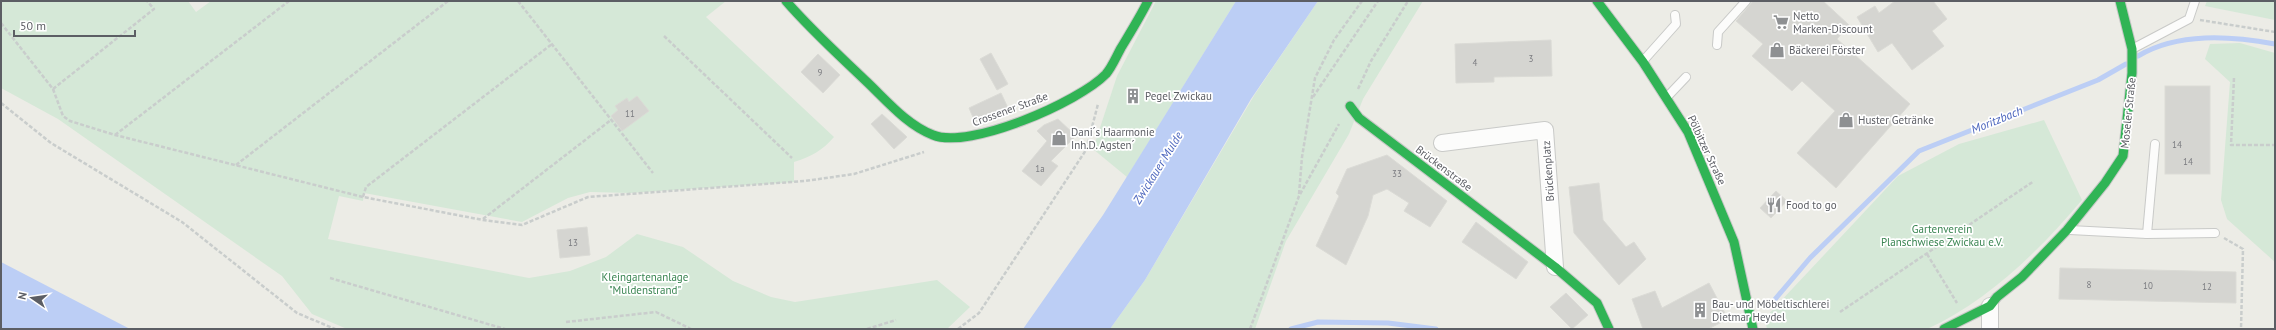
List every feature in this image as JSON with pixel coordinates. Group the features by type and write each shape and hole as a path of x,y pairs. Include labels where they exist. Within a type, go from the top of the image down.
{"street":[{"name":"Crossener Straße","path":"786,1 815,34 908,121 926,132 948,139 973,136 1045,110 1077,95 1106,75 1148,1"},
{"name":"Pölbitzer Straße","path":"1597,1 1643,62 1688,132 1734,242 1753,329"},
{"name":"Moseler Straße","path":"1944,329 1990,306 1997,297 2022,276 2067,230 2105,183 2123,156 2132,73 2132,49 2120,1"},
{"name":"Brückenstraße","path":"1350,106 1359,118 1555,267 1596,303 1609,329"},
{"name":"Brückenplatz","path":"1442,143 1545,130 1555,267"},
{"path":"1990,306 1990,329"}],"lane":[{"path":"1718,45 1718,32 1746,1"},
{"path":"2132,49 2189,19 2195,1"},
{"path":"1643,62 1676,24 1675,15"},
{"path":"1667,98 1686,77"},
{"path":"2147,234 2155,144"},
{"path":"2067,230 2147,234 2215,233"}],"path":[{"path":"53,89 154,9 147,1"},
{"path":"115,135 289,1"},
{"path":"236,165 448,1"},
{"path":"518,1 653,173"},
{"path":"1298,196 1306,128 1313,98 1315,78 1334,40 1362,1"},
{"path":"1313,98 1378,1"},
{"path":"1250,329 1298,196 1350,106 1371,61 1408,1"},
{"path":"2189,19 2275,32"},
{"path":"1,23 53,89 63,116 70,121 115,135 363,197 483,220 522,225 538,220 588,196 742,187 854,174 930,150 939,136"},
{"path":"664,36 792,158"},
{"path":"363,197 366,187 552,44"},
{"path":"958,329 979,313 1086,150 1106,75"},
{"path":"2234,78 2231,144 2275,146"},
{"path":"1,103 51,143 182,222 297,313 335,329"},
{"path":"483,220 611,120"},
{"path":"1840,312 2034,181"},
{"path":"2215,233 2243,249 2241,329"},
{"path":"1927,254 1966,318"},
{"path":"330,278 505,329"},
{"path":"566,322 656,312 691,329"},
{"path":"867,329 896,320"}],"green space":[{"name":"Kleingartenanlage \"Muldenstrand\"","path":"1,1 188,1 196,12 211,1 726,1 706,17 834,137 826,146 806,158 794,162 794,182 631,193 590,192 568,198 522,222 364,193 363,201 339,196 328,239 529,278 570,271 606,257 637,234 683,247 733,281 771,297 795,302 937,280 970,307 947,329 347,329 312,314 282,276 58,119 1,88"},
{"path":"1156,1 1236,1 1127,177 1093,149 1117,76"},
{"path":"1318,1 1423,1 1363,99 1349,134 1286,241 1255,329 1110,329 1145,280 1255,94"},
{"path":"2207,1 2275,1 2275,20 2205,6"},
{"path":"2240,43 2275,53 2275,262 2227,219 2221,200 2230,82 2205,59 2210,44"},
{"name":"Gartenverein Planschwiese Zwickau e.V.","path":"2044,120 2082,200 2030,256 1992,289 1949,318 1927,329 1767,329 1765,318 1898,176 1959,144"}],"water":[{"name":"Zwickauer Mulde","path":"1236,1 1318,1 1251,99 1145,280 1110,329 1023,329 1103,215"},
{"path":"1,262 130,329 1,329"}],"building":[{"path":"1753,1 1823,1 1849,25 1837,39 1910,104 1836,188 1797,153 1835,111 1802,81 1792,91 1752,56 1763,44 1736,21"},
{"path":"1895,1 1933,1 1947,19 1932,31 1944,46 1912,70 1892,43 1878,52 1857,17 1875,6 1879,13"},
{"path":"1551,40 1552,76 1494,77 1494,82 1456,83 1455,44"},
{"path":"991,53 1008,84 997,90 980,59"},
{"path":"818,54 840,75 823,93 801,72"},
{"path":"2165,86 2210,86 2210,174 2165,174"},
{"path":"1001,93 1008,108 975,122 969,108"},
{"path":"637,96 649,111 622,131 611,116 618,110 615,106 627,98 629,102"},
{"path":"882,114 907,137 894,149 871,124"},
{"path":"1058,119 1076,136 1051,161 1058,166 1041,186 1022,171 1047,141 1037,131 1044,125"},
{"path":"1387,155 1447,201 1430,227 1404,211 1409,203 1387,189 1373,195 1368,216 1346,265 1316,246 1339,196 1336,193 1347,169"},
{"path":"1599,183 1603,220 1626,247 1634,242 1646,259 1619,285 1574,233 1569,187"},
{"name":"Food to go","path":"1776,191 1787,201 1771,218 1760,208"},
{"path":"1476,222 1528,262 1516,279 1462,242"},
{"path":"587,227 590,255 560,258 557,230"},
{"path":"2060,268 2236,272 2236,303 2059,299"},
{"path":"1709,283 1728,319 1708,329 1643,329 1632,299 1655,291 1662,308"},
{"path":"1566,293 1588,315 1572,329 1550,307"}],"waterway":[{"name":"Moritzbach","path":"2138,56 2154,48 2170,43 2205,38 2241,39 2275,44"},
{"name":"Moritzbach","path":"1771,304 1810,258 1919,151 2098,80 2126,64"},
{"name":"Moritzbach","path":"1291,329 1318,322 1388,323 1436,329"}],"traffic: fast":[{"path":"786,1 826,43 906,119 933,135 950,138 971,136 1023,121 1049,110 1092,85 1106,74 1148,1"},
{"path":"1597,1 1643,62 1688,132 1734,242 1753,329"},
{"path":"1944,329 1990,306 1997,297 2022,277 2067,230 2105,183 2123,156 2132,73 2132,49 2120,1"},
{"path":"1350,106 1359,118 1555,267 1597,303 1609,329"}],"place":[{"name":"Netto Marken-Discount","path":"1781,22"},
{"name":"Bäckerei Förster","path":"1777,50"},
{"name":"Pegel Zwickau","path":"1133,96"},
{"name":"Huster Getränke","path":"1846,120"},
{"name":"Dani´s Haarmonie Inh.D. Agsten´","path":"1059,138"},
{"name":"Food to go","path":"1774,205"},
{"name":"Bau- und Möbeltischlerei Dietmar Heydel","path":"1700,310"}]}
